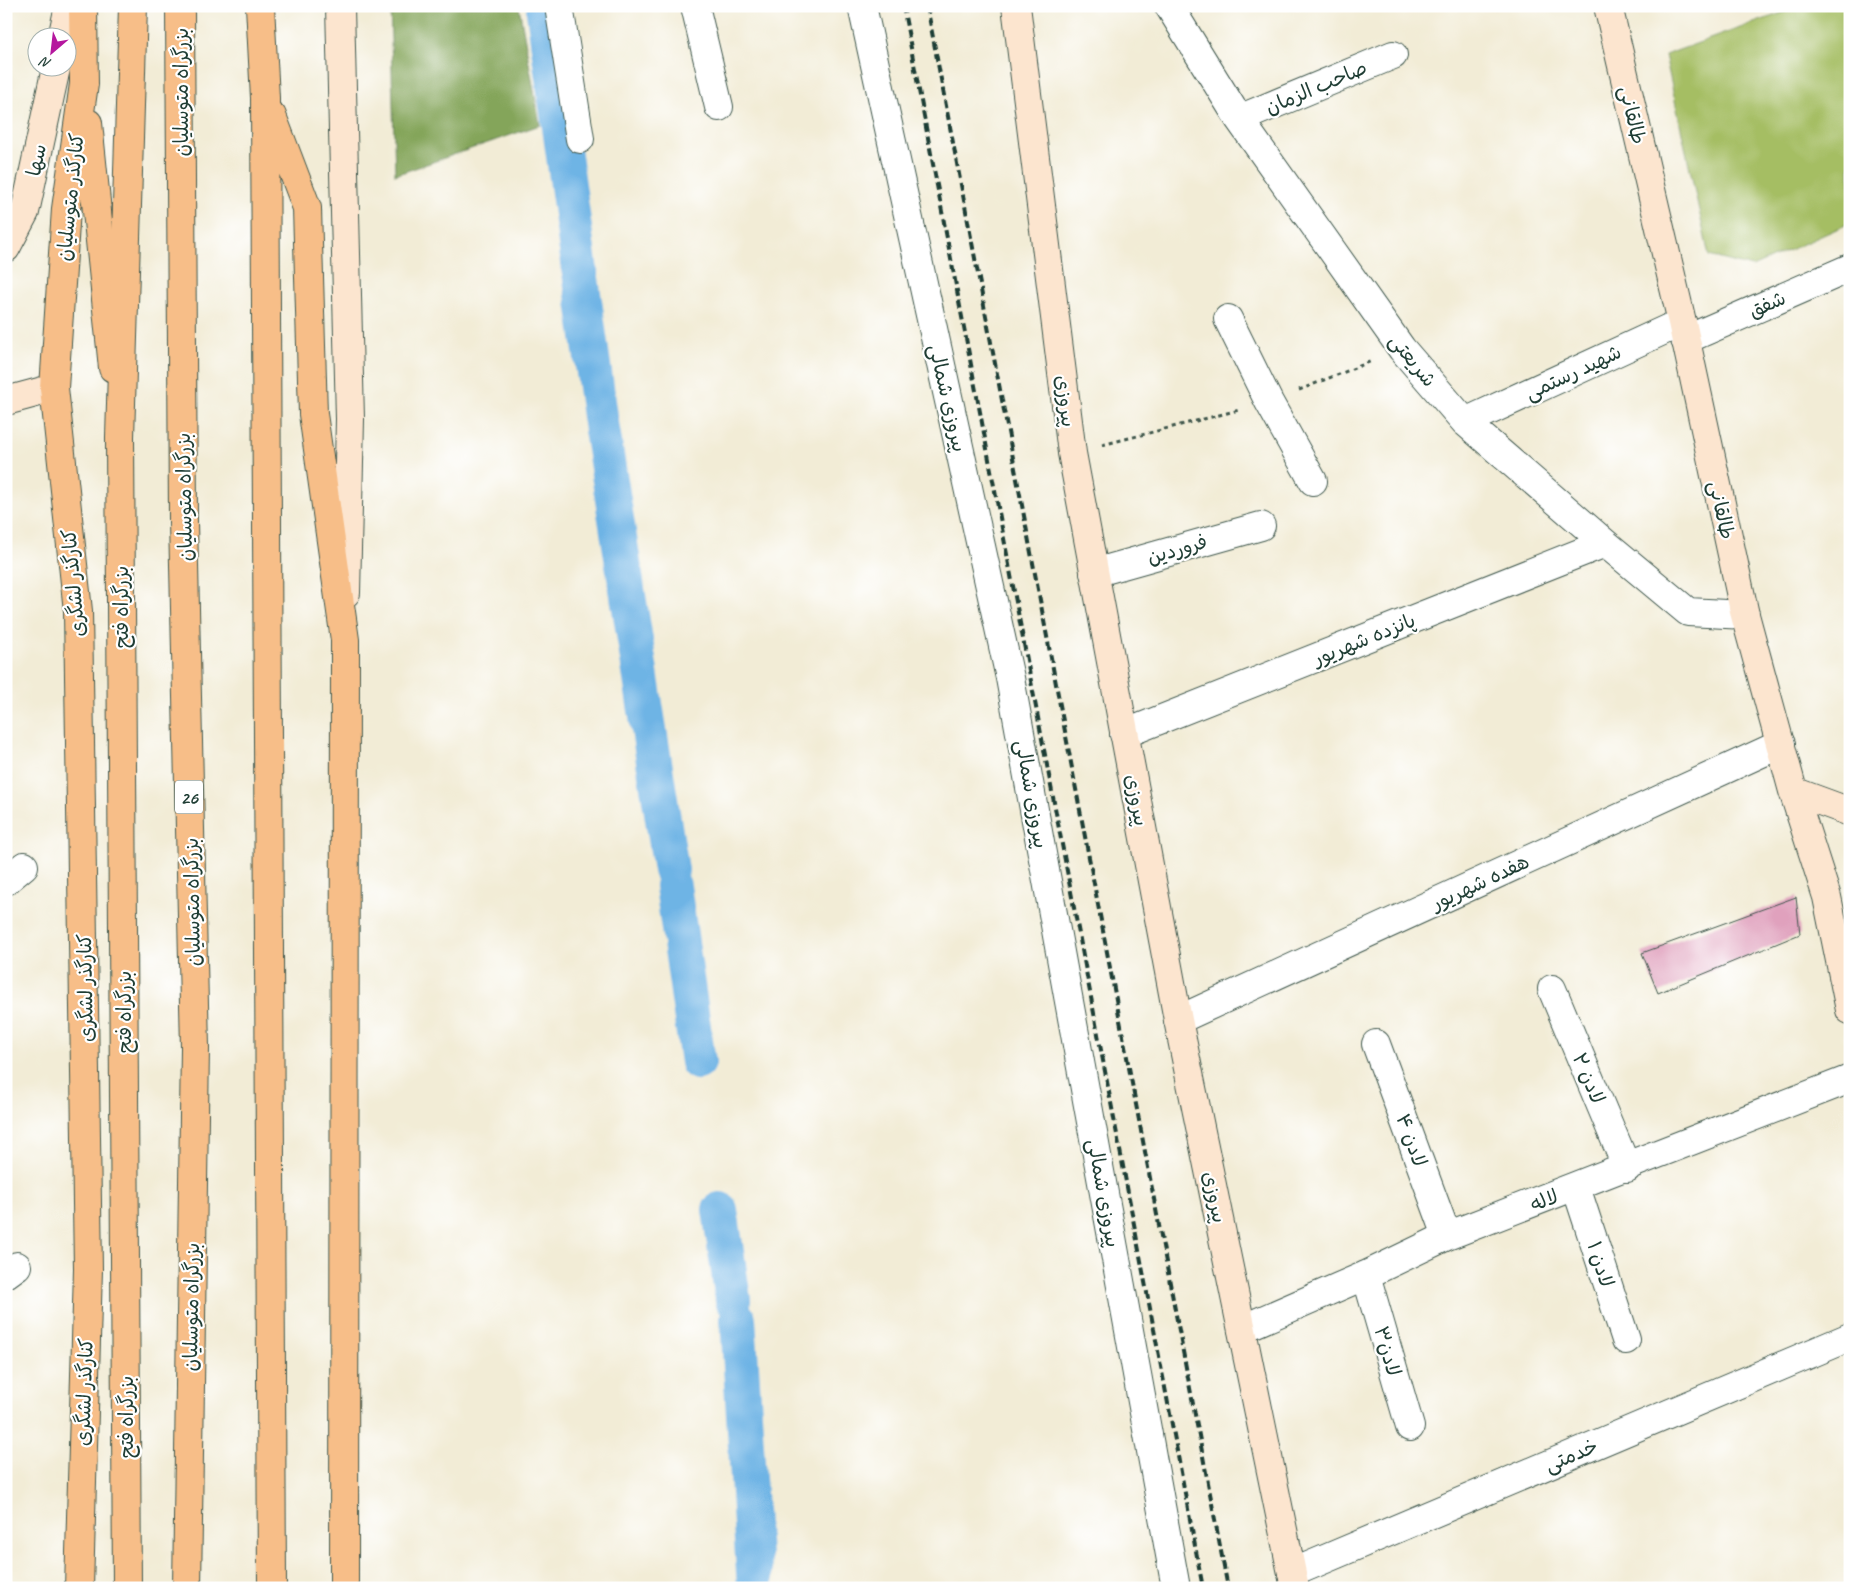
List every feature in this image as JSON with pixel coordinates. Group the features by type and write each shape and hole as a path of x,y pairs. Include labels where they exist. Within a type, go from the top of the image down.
{"main road":[{"name":"کنارگذر متوسلیان","path":"54,388 66,209 84,84 82,6"},
{"path":"120,436 133,6"},
{"name":"بزرگراه متوسلیان","path":"180,6 183,521 195,1048 187,1588"},
{"path":"260,6 265,98 272,1588"},
{"path":"84,84 120,436"},
{"path":"265,98 307,208 313,414 345,640 344,1588"},
{"name":"کنارگذر لشگری","path":"54,388 78,611 79,651 88,1268 79,1588"},
{"name":"بزرگراه فتح","path":"120,436 127,1588"}],"street":[{"path":"64,28 69,6"},
{"path":"340,6 350,419 345,640"},
{"path":"559,6 580,139"},
{"path":"695,6 719,107"},
{"name":"پیروزی شمالی","path":"862,6 1010,678 1176,1588"},
{"name":"پیروزی","path":"1016,6 1072,453 1178,1020 1293,1580"},
{"name":"شریعتی","path":"1169,6 1239,119 1402,349 1465,422 1604,544 1688,612 1745,615"},
{"name":"طالقانی","path":"1608,6 1683,331 1745,615 1793,791 1838,900 1850,1010"},
{"name":"صاحب الزمان","path":"1239,119 1393,55"},
{"name":"سها","path":"6,248 25,212 54,78"},
{"name":"شفق","path":"1683,331 1850,268"},
{"path":"1228,319 1269,402 1313,481"},
{"name":"شهید رستمی","path":"1465,422 1683,331"},
{"path":"6,401 54,388"},
{"name":"فروردین","path":"1094,573 1261,526"},
{"name":"پانزده شهریور","path":"1124,734 1604,544"},
{"name":"هفده شهریور","path":"1178,1020 1781,744"},
{"path":"1793,791 1850,812"},
{"name":"لادن ۲","path":"1552,989 1627,1168"},
{"name":"لادن ۴","path":"1376,1044 1447,1236"},
{"name":"لاله","path":"1242,1329 1366,1275 1447,1236 1576,1188 1850,1079"},
{"name":"لادن ۱","path":"1576,1188 1626,1340"},
{"name":"لادن۳","path":"1366,1275 1410,1427"},
{"name":"خدمتی","path":"1293,1580 1850,1337"}],"green space":[{"path":"390,6 519,6 540,125 395,175"},
{"path":"1801,6 1850,6 1850,223 1752,267 1709,256 1665,55"}],"building":[{"path":"1796,897 1800,934 1658,993 1642,953"}],"waterway":[{"path":"544,12 601,423 671,870"},
{"path":"673,886 698,1062"},
{"path":"720,1210 733,1300"},
{"path":"738,1319 755,1588"}],"railway":[{"path":"903,6 1203,1588"},
{"path":"927,6 1228,1588"}]}
